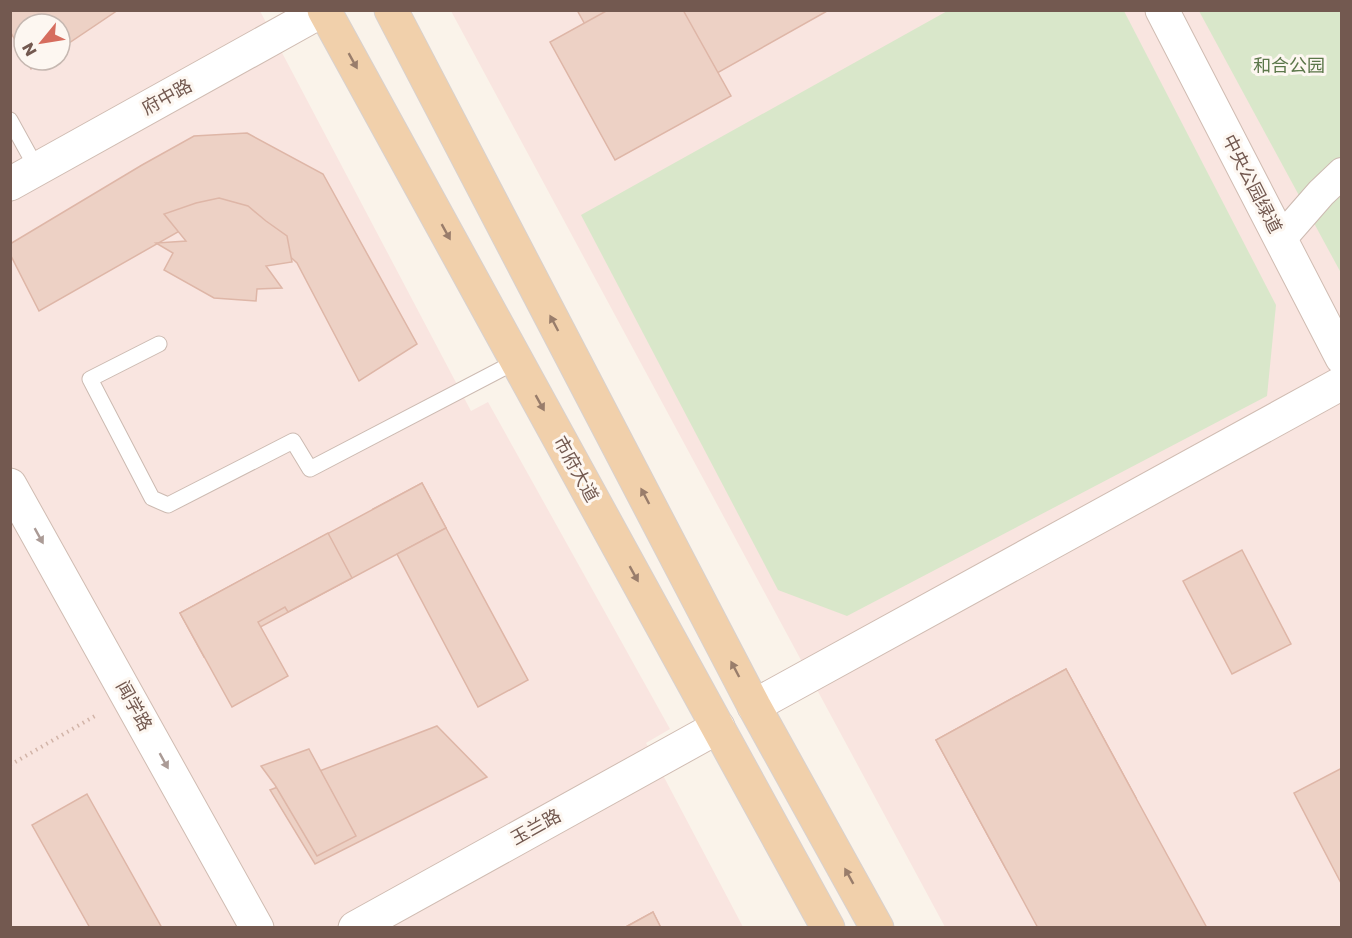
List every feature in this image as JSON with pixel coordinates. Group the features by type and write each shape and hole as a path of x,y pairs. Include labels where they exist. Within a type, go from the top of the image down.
{"main road":[{"name":"市府大道","path":"323,10 828,927"},
{"path":"391,10 754,706 877,927"}],"street":[{"name":"府中路","path":"24,177 323,10"},
{"name":"中央公园绿道","path":"1162,10 1341,358"},
{"path":"1280,240 1341,173"},
{"path":"754,706 1341,383"},
{"name":"闻学路","path":"10,485 257,927"},
{"name":"玉兰路","path":"355,927 718,727"}],"lane":[{"path":"10,120 24,177"},
{"path":"159,344 90,379 152,498 168,505 293,441 310,469 517,361"}],"path":[{"path":"10,765 95,716"}],"shaded area":[{"path":"10,11 260,11 471,411 488,402 670,729 646,743 743,927 11,927"},
{"path":"451,11 1341,11 1341,927 945,927"}],"green space":[{"path":"949,10 1124,11 1276,305 1267,396 847,616 778,590 581,215"},
{"name":"和合公园","path":"1199,11 1341,11 1341,273"}],"building":[{"path":"10,10 118,10 72,41 72,12 12,12 12,35"},
{"path":"577,10 829,10 637,118"},
{"path":"608,10 683,10 731,96 615,160 550,42"},
{"path":"247,133 323,174 417,344 359,381 297,263 257,226 197,221 39,311 10,254 10,244 194,136"},
{"path":"219,198 248,206 287,236 292,262 266,266 282,288 257,289 256,301 214,298 164,270 173,253 156,243 186,241 164,214"},
{"path":"422,483 446,528 397,554 373,509"},
{"path":"422,483 446,528 204,657 180,613"},
{"path":"446,528 528,680 478,707 397,554"},
{"path":"328,533 352,578 288,612 285,607 258,622 288,676 232,707 180,613"},
{"path":"1242,550 1291,644 1232,674 1183,581"},
{"path":"1066,669 1136,798 1006,869 936,740"},
{"path":"1066,669 1207,928 1038,928 936,740"},
{"path":"437,726 487,777 315,864 270,790"},
{"path":"309,749 356,836 317,856 275,785 261,766"},
{"path":"1342,768 1342,885 1294,793"},
{"path":"87,794 162,928 90,928 32,825"},
{"path":"653,912 661,928 624,928"},
{"path":"653,912 661,928 624,928"}]}
